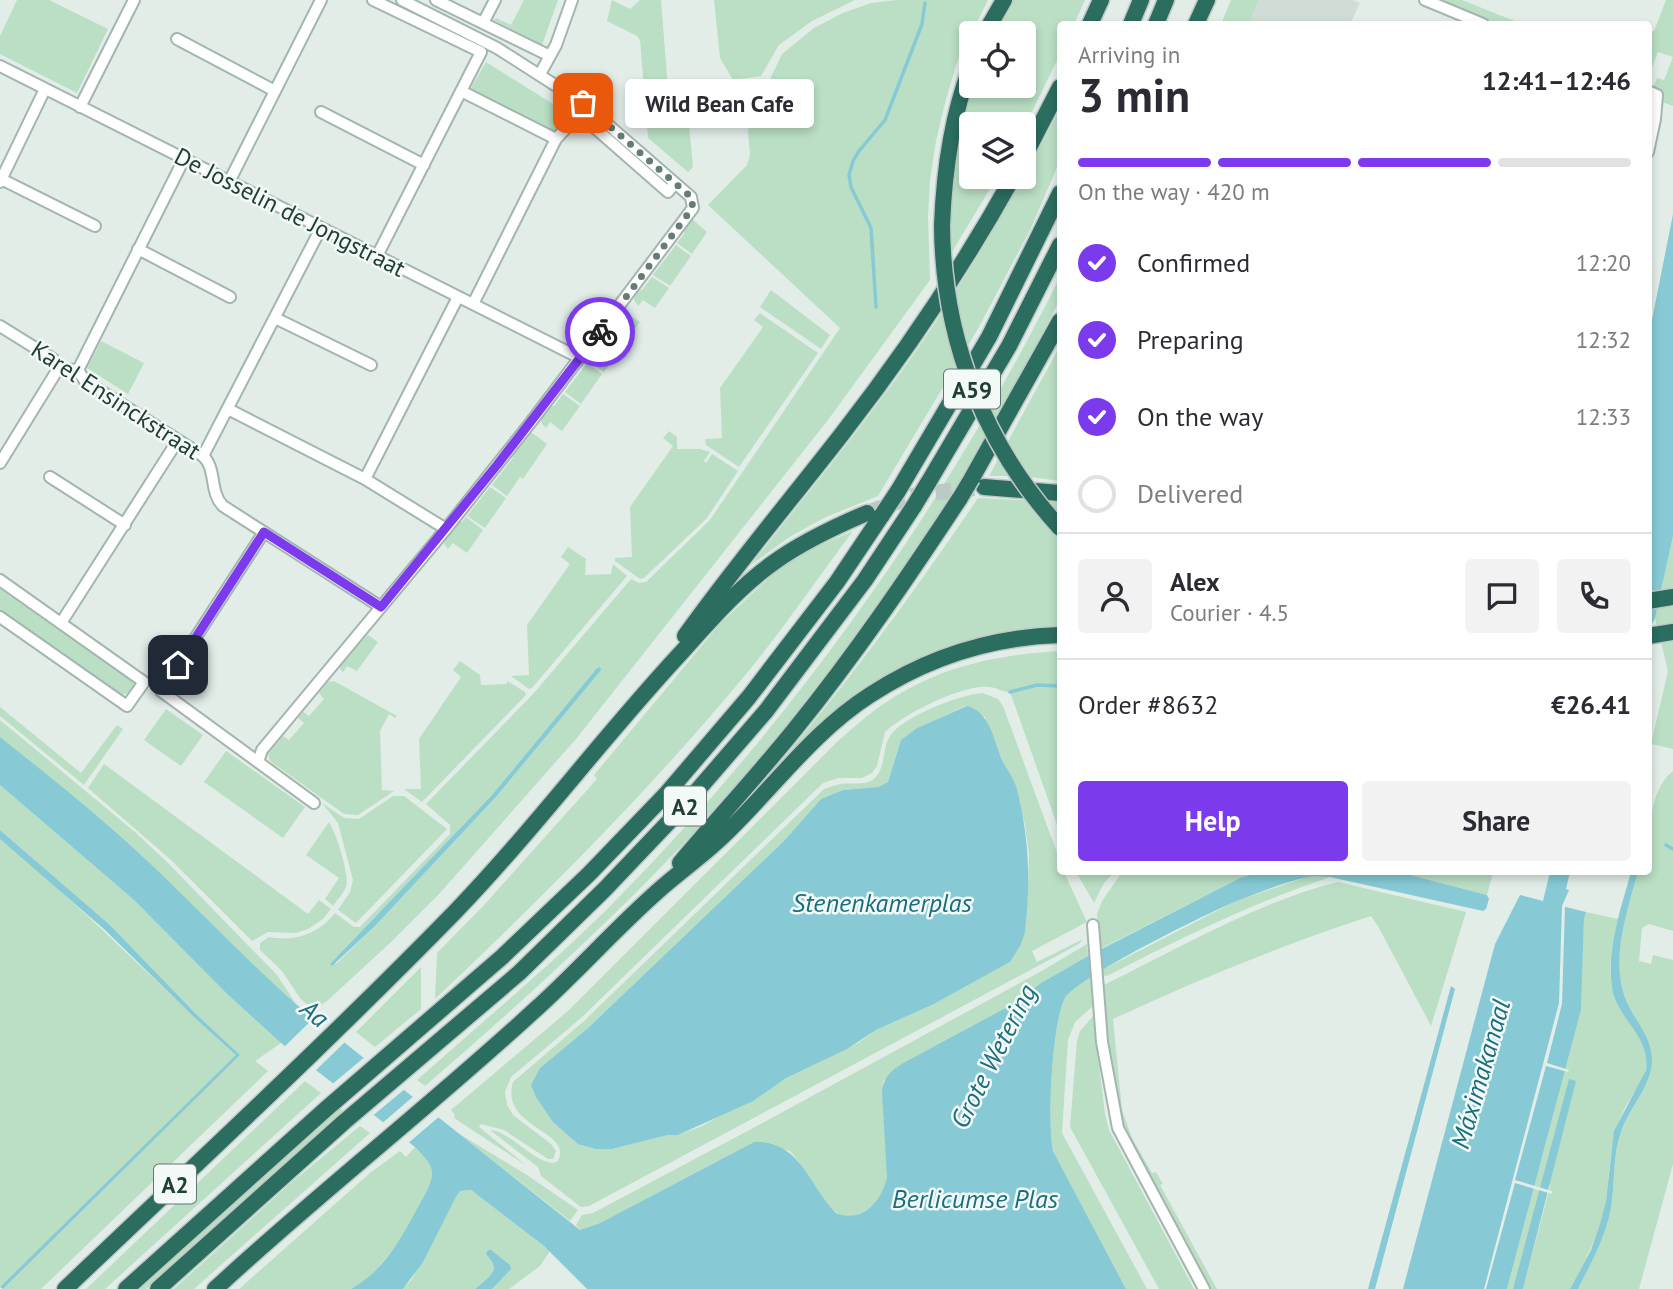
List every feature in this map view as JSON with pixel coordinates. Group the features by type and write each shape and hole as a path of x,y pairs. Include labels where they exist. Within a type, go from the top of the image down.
{"highway":[{"path":"992,21 1004,0"},
{"path":"1091,21 1101,0"},
{"path":"1132,21 1141,0"},
{"path":"1157,21 1166,0"},
{"path":"1198,21 1209,0"},
{"path":"1204,21 1209,0"},
{"path":"1036,134 1057,93"},
{"name":"A59","path":"961,98 949,142 943,180 943,258 949,310 975,397 997,442 1017,474 1057,524"},
{"name":"A2","path":"65,1289 352,1015 456,911 587,763 647,690 704,609 844,431 928,316 1006,189"},
{"name":"A2","path":"126,1289 512,947 589,874 667,793 749,697 836,582 874,514 898,491 989,337 1057,199"},
{"name":"A2","path":"158,1289 344,1122 519,972 605,889 683,807 766,711 818,645 914,506 1009,346 1057,251"},
{"name":"A2","path":"657,892 795,730 910,575 960,498 978,483 1057,327"},
{"path":"978,483 1057,493"},
{"path":"647,690 714,617 769,565 827,530 874,514"},
{"path":"1652,600 1673,597"},
{"path":"1652,635 1673,632"},
{"name":"A2","path":"215,1289 537,1009 657,892 721,839 833,724 867,697 905,674 960,651 1000,641 1057,635"}],"street":[{"path":"80,107 134,0"},
{"path":"229,181 321,0"},
{"path":"373,0 481,52 377,257"},
{"path":"258,762 262,750 446,528 580,358 693,208 691,197 583,103 498,48 402,0"},
{"path":"436,0 550,56"},
{"path":"462,12 468,0"},
{"path":"483,23 495,0"},
{"path":"540,74 556,46 572,0"},
{"path":"1425,0 1476,21"},
{"path":"177,39 275,91"},
{"name":"De Josselin de Jongstraat","path":"0,66 580,358"},
{"path":"45,89 1,181 95,226"},
{"path":"461,91 556,139"},
{"path":"1652,92 1657,94 1652,106"},
{"path":"321,112 424,164"},
{"path":"473,304 556,139 579,114 668,192 676,183"},
{"path":"78,370 184,159"},
{"path":"203,456 321,228"},
{"path":"138,249 230,296"},
{"path":"365,480 458,297"},
{"path":"275,317 371,365"},
{"name":"Karel Ensinckstraat","path":"0,326 53,359 58,369 78,370 85,381 203,456 210,464 218,501 381,607"},
{"path":"0,463 4,449 58,369"},
{"path":"228,409 365,480 446,528"},
{"path":"61,623 178,440"},
{"path":"50,477 125,525"},
{"path":"264,532 161,691 314,803"},
{"path":"0,580 144,682 127,706 0,617"},
{"path":"1093,925 1102,1042 1118,1128 1204,1289"}],"shaded area":[{"path":"1259,0 1352,0 1360,3 1351,21 1250,21"}],"green space":[{"path":"17,0 49,0 108,29 77,93 0,54 0,36"},
{"path":"524,0 558,0 542,45 494,20 496,18 511,25"},
{"path":"612,0 630,9 640,0 661,0 670,115 688,115 693,167 688,172 648,138 640,40 607,21"},
{"path":"714,0 855,0 812,21 779,45 761,76 733,80 720,58"},
{"path":"897,0 988,0 978,21 959,21 959,58 936,141 930,180 930,280 828,420 576,739 439,894 327,1001 313,1010 300,998 282,971 260,950 260,943 269,937 306,935 335,913 354,927 360,927 450,834 450,825 426,804 534,693 631,579 639,583 646,582 710,520 840,328 708,205 747,165 750,155 748,131 752,117 782,54 814,28 871,3","holes":["600,667 495,798 374,927 337,963 331,965 492,795"]},
{"path":"1011,0 1085,0 1075,21 1057,21 1057,60 1032,112 963,112 967,98 1036,98 1036,21 1000,21"},
{"path":"1231,0 1259,0 1250,21 1222,21"},
{"path":"1434,0 1462,0 1514,21 1489,21"},
{"path":"1666,0 1673,0 1673,57 1658,52 1652,67 1652,31"},
{"path":"1673,57 1673,106 1662,102 1653,88 1657,78 1664,80"},
{"path":"486,62 561,109 566,119 554,133 473,91 471,88"},
{"path":"1057,115 1057,167 1031,228 979,327 878,496 826,517 791,536 751,565 916,352 1016,189 1036,189 1036,154"},
{"path":"959,126 959,189 990,189 950,255 950,214"},
{"path":"692,219 707,232 692,254 677,243"},
{"path":"676,245 691,256 670,286 653,275"},
{"path":"652,277 669,288 655,308 643,300 638,306 634,300 635,293 643,289"},
{"path":"1057,283 1057,305 973,462 901,574 805,703 701,825 601,927 425,1086 417,1080 593,923 683,829 746,757 806,683 863,606 968,445 1016,362"},
{"path":"771,290 830,335 821,349 760,307"},
{"path":"624,311 640,322 604,372 588,361 612,330 611,325"},
{"path":"760,313 818,353 739,467 706,445 705,439 722,438 720,388 763,327 754,320"},
{"path":"101,341 144,363 128,394 87,368"},
{"path":"1057,351 1057,481 1023,476 989,476"},
{"path":"587,363 602,374 581,404 565,392"},
{"path":"563,394 580,406 562,431 550,422 546,428 542,417"},
{"path":"669,431 677,437 677,449 710,452 704,461 706,463 712,454 738,471 707,518 640,579 615,561 615,558 632,557 630,507 673,446 663,438"},
{"path":"531,432 547,444 523,479 520,477 507,496 492,485 513,458 512,454"},
{"path":"490,487 506,498 485,528 467,516"},
{"path":"978,498 1057,502 1057,628 1009,632 957,644 885,676 823,726 757,790 816,719 926,574"},
{"path":"466,517 483,530 467,553 453,543 448,549 444,544 445,538 457,523"},
{"path":"853,531 764,651 676,755 518,920 435,999 437,953 484,905 597,779 594,775 720,624 771,576 800,554"},
{"path":"1673,536 1673,749 1652,744 1668,671 1655,618"},
{"path":"568,547 586,559 585,575 611,574 613,564 627,576 529,689 511,676 529,675 527,625 570,564 561,557"},
{"path":"0,585 134,681 132,690 118,694 0,612"},
{"path":"368,635 378,642 357,671 347,666 343,672 340,669 341,661"},
{"path":"1057,651 1057,825 1010,692 992,687 978,687 934,702 885,732 877,766 872,773 862,778 838,778 823,783 580,1019 511,1077 505,1092 507,1105 513,1115 551,1144 556,1151 553,1159 548,1159 504,1130 481,1124 479,1127 527,1166 454,1118 451,1110 569,1010 838,741 873,712 906,690 947,671 1013,656"},
{"path":"460,661 480,675 481,685 507,684 507,681 526,695 422,802 404,789 421,789 419,739 461,677 453,670"},
{"path":"334,681 397,716 395,718 389,714 380,731 382,790 394,791 358,815 344,814 270,761 268,754 283,736 289,740 304,723 298,718 303,712 309,716 324,699 319,693 328,682"},
{"path":"983,693 998,699 1003,706 1057,853 1057,875 1065,875 1087,922 1032,951 1037,962 1083,939 1079,944 589,1206 581,1207 541,1176 538,1167 490,1130 507,1136 541,1160 557,1162 560,1152 557,1143 517,1110 512,1098 513,1082 584,1021 824,789 872,780 879,772 890,736 906,721 947,702","holes":["966,706 985,717 1015,784 1029,855 1025,932 1010,962 934,1004 876,1030 858,1043 810,1064 702,1126 678,1135 612,1149 540,1068 588,1028 783,842 821,799 843,790 878,787 888,782 901,740 917,728"]},
{"path":"0,707 81,773 117,725 123,729 84,785 0,716"},
{"path":"166,709 203,735 181,766 144,740"},
{"path":"0,720 135,832 168,863 277,975 296,1004 250,964 108,826 0,737"},
{"path":"226,751 305,807 283,838 204,782"},
{"path":"104,764 308,914 319,900 331,909 323,919 308,929 296,933 268,932 252,941 171,860 88,788"},
{"path":"1673,771 1673,931 1649,924 1642,928 1639,961 1651,964 1653,955 1673,960 1673,1164 1639,1289 1578,1289 1607,1223 1621,1132 1651,1070 1649,1046 1625,997 1619,957 1626,914 1637,875 1652,875 1652,813 1658,791"},
{"path":"0,785 134,900 227,994 281,1043 255,1061 268,1071 41,1289 3,1289 240,1055 197,1015 110,925 0,830"},
{"path":"393,796 404,796 447,829 356,923 338,910 350,892 353,880 338,823 322,803 344,818 359,819"},
{"path":"329,822 342,854 347,881 345,890 333,906 325,899 339,878 306,855"},
{"path":"0,839 61,891 237,1055 0,1287"},
{"path":"1078,875 1111,875 1104,883 1094,903"},
{"path":"1120,875 1249,875 1100,949 1097,914 1102,901"},
{"path":"1410,875 1492,875 1487,895"},
{"path":"1310,876 1330,877 1245,910 1101,977 1100,971 1236,901"},
{"path":"1338,882 1466,912 1431,1026 1371,916 1240,964 1113,1019 1122,1110 1132,1138 1152,1173 1156,1172 1163,1184 1160,1185 1217,1289 1206,1289 1118,1125 1102,988 1249,913"},
{"path":"1586,912 1618,919 1611,953 1612,988 1643,1044 1647,1066 1619,1122 1600,1223 1587,1257 1570,1289 1523,1289 1550,1180 1513,1289 1507,1289 1581,1010"},
{"path":"1087,944 1088,956 1041,983 1011,1005 903,1063 883,1081 886,1180 880,1197 865,1211 851,1216 839,1214 823,1199 790,1151 754,1142 600,1223 580,1230 576,1225 582,1215 593,1213 768,1120"},
{"path":"421,967 421,1009 375,1047 356,1032"},
{"path":"1090,977 1093,1006 1075,1022 1068,1040 1062,1133 1147,1289 1126,1289 1053,1151 1052,1074 1061,1011 1070,992"},
{"path":"1093,1016 1109,1130 1194,1289 1159,1289 1070,1127 1077,1041 1080,1031"},
{"path":"305,1081 321,1093 105,1289 86,1289"},
{"path":"340,1108 344,1112 146,1289 136,1289 311,1131"},
{"path":"360,1126 370,1133 194,1289 174,1289 292,1182"},
{"path":"458,1133 527,1175 578,1210 570,1221"},
{"path":"415,1147 430,1165 430,1185 402,1237 375,1271 362,1282 351,1289 239,1289 370,1173 400,1151 406,1157"},
{"path":"471,1190 550,1251 540,1266 509,1289 492,1289 511,1268 510,1265 495,1263 492,1274 475,1289 403,1289 412,1279 457,1195 461,1191"}],"water":[{"path":"1673,214 1673,536 1652,624 1652,320"},
{"path":"600,667 601,670 495,798 374,927 332,966 330,964 492,795"},
{"name":"Stenenkamerplas","path":"967,706 980,713 988,724 1016,786 1024,822 1028,858 1027,913 1021,944 1010,962 934,1004 876,1030 847,1049 786,1078 753,1101 678,1135 612,1149 596,1149 578,1144 553,1122 531,1085 540,1068 588,1028 783,842 821,799 843,790 878,787 888,782 901,740 917,728"},
{"name":"Berlicumse Plas","path":"0,737 139,853 296,1004 580,1230 600,1223 754,1142 770,1143 793,1156 836,1213 845,1216 862,1213 876,1202 887,1177 882,1092 884,1082 891,1072 1011,1005 1041,983 1088,956 1240,878 1249,875 1410,875 1487,895 1489,899 1483,911 1330,877 1308,877 1281,884 1201,918 1117,961 1074,988 1065,998 1054,1050 1051,1118 1053,1151 1126,1289 587,1289 544,1246 471,1190 461,1191 457,1195 423,1262 403,1289 351,1289 382,1264 404,1233 430,1184 432,1170 428,1162 415,1147 281,1043 227,994 134,900 0,785"},
{"path":"0,830 110,925 197,1015 240,1055 3,1289 0,1287 236,1055 105,930 0,839"},
{"name":"Máximakanaal","path":"1549,875 1569,875 1566,889 1569,890 1562,906 1586,912 1581,1010 1507,1289 1403,1289 1495,944 1520,895 1543,901"},
{"path":"1630,875 1637,875 1622,937 1620,970 1627,1002 1649,1043 1651,1069 1645,1087 1618,1140 1610,1212 1604,1235 1578,1289 1570,1289 1591,1250 1600,1224 1606,1201 1614,1131 1646,1070 1644,1047 1620,1009 1612,988 1611,959"},
{"path":"1451,986 1455,989 1375,1289 1368,1289"},
{"path":"1569,1079 1576,1081 1523,1289 1513,1289"},
{"path":"488,1250 510,1265 511,1269 492,1289 475,1289 494,1269 486,1254"}],"pier":[{"path":"1562,906 1565,906 1562,1004 1547,1063 1569,1070 1568,1072 1546,1066 1515,1180 1552,1191 1552,1194 1515,1183 1484,1289 1559,1003"},
{"path":"316,1016 347,1040 313,1073 282,1049"},
{"path":"366,1056 406,1088 370,1118 330,1086"},
{"path":"415,1095 441,1115 406,1145 380,1125"}],"waterway":[{"path":"876,307 871,228 851,187 849,175 859,151 885,120 922,24 925,3"},
{"path":"1010,692 1037,685 1057,686"},
{"path":"1666,845 1673,849"}],"tunnel":[{"path":"867,513 916,495 974,488"}],"way so far":[{"path":"583,103 691,197 693,203 693,208 600,332"}],"place":[{"name":"Wild Bean Cafe","path":"583,103"}],"route":[{"path":"178,665 264,532 381,607 497,465 600,332"}],"water label":[{"name":"Aa","path":"315,1013"},
{"name":"Grote Wetering","path":"993,1056"}]}
